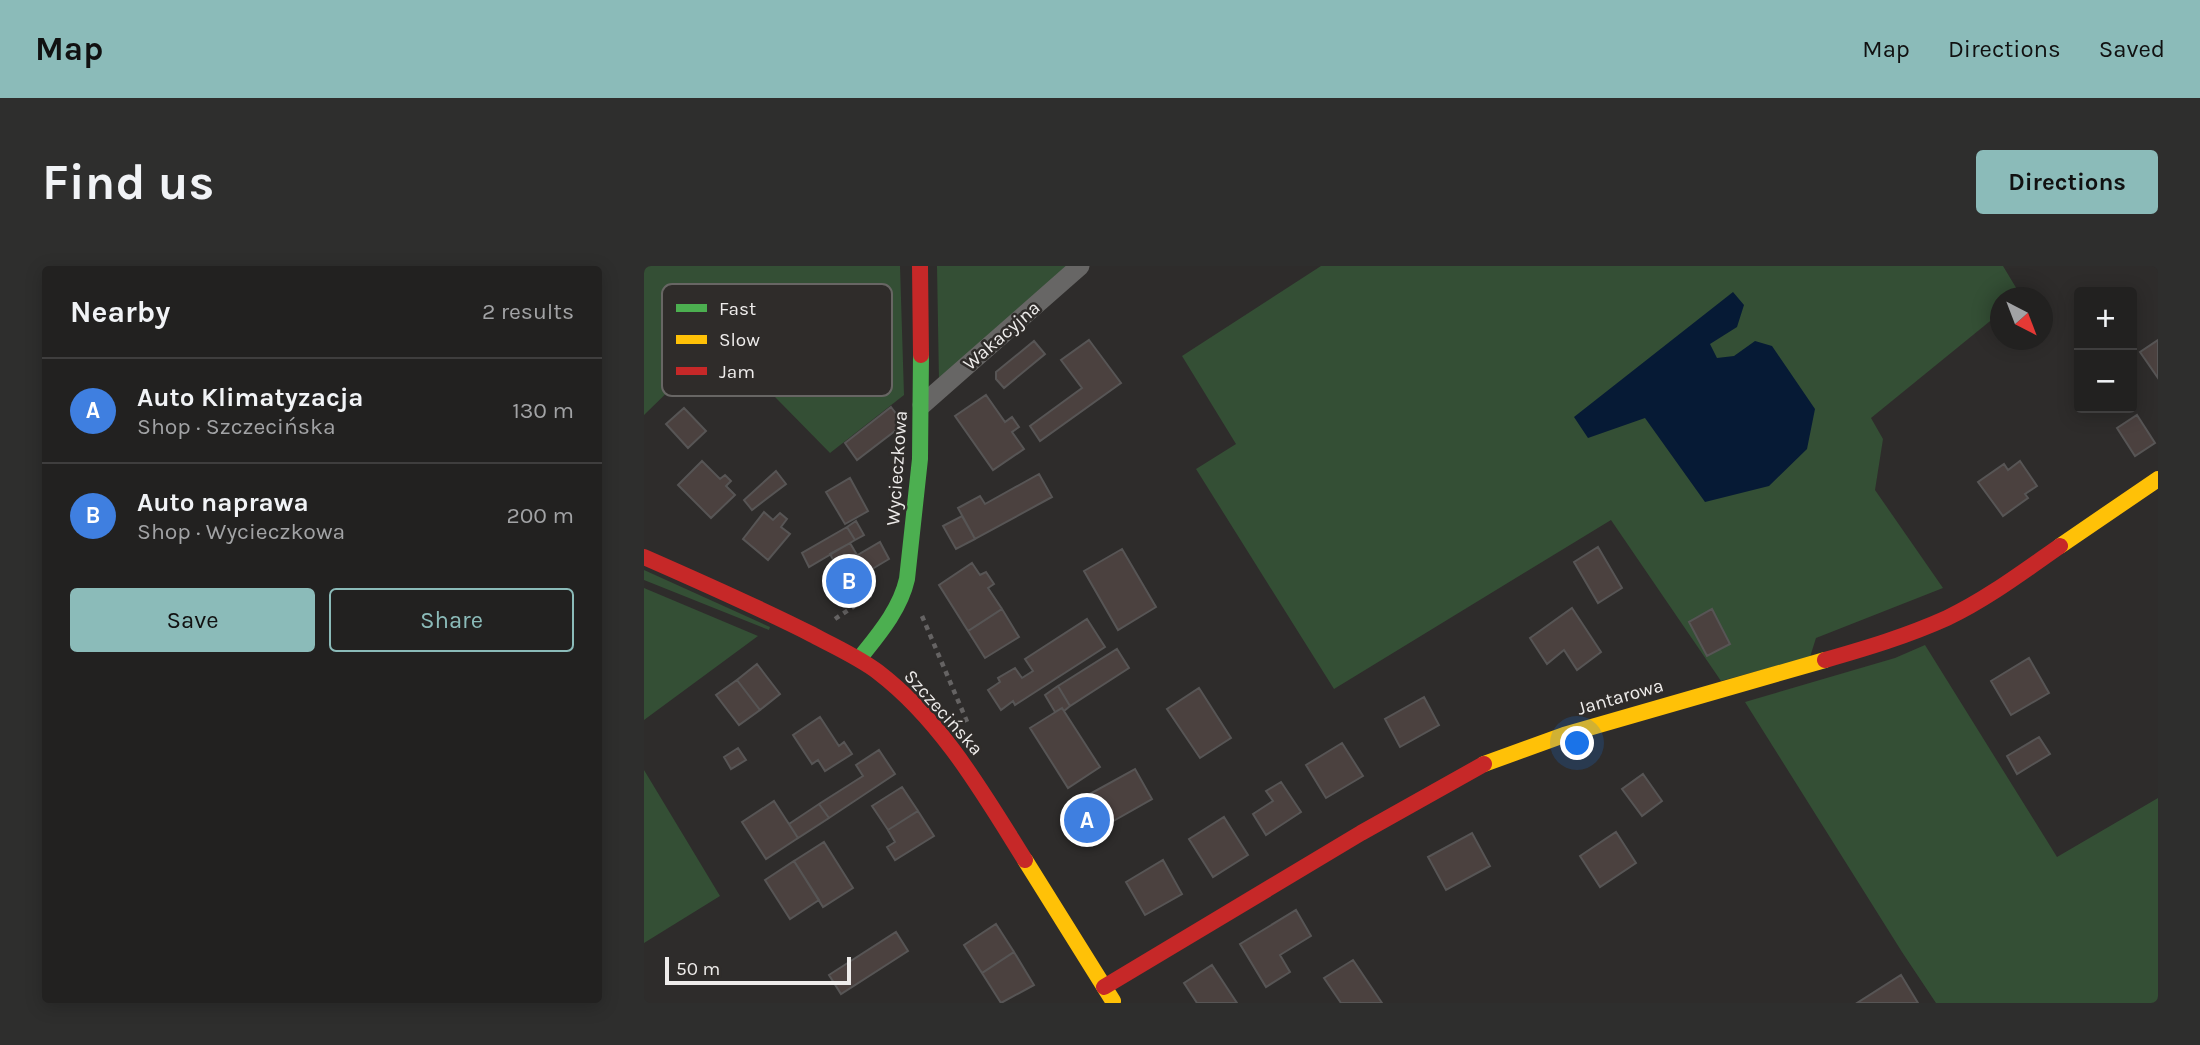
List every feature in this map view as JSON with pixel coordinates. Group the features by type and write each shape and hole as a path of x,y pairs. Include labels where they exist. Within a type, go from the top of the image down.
{"street":[{"name":"Wycieczkowa","path":"859,659 881,629 905,588 918,492 922,405 920,266"},
{"name":"Wakacyjna","path":"922,405 1080,266"},
{"name":"Jantarowa","path":"1104,987 1361,833 1493,759 1600,724 1894,640 1949,617 1996,590 2158,479"},
{"name":"Szczecińska","path":"644,557 782,619 859,659 912,703 955,751 1115,1003"}],"green space":[{"path":"644,266 900,266 904,395 830,453 774,396 892,396 892,284 662,284 664,396 644,415"},
{"path":"937,266 1068,266 939,382"},
{"path":"1321,266 2003,266 2016,287 1990,287 1990,321 1871,418 1883,439 1875,490 1943,588 1816,638 1810,657 1721,681 1611,520 1334,689 1196,469 1236,444 1182,356"},
{"path":"644,570 770,627 769,630 644,580"},
{"path":"644,588 758,636 644,720"},
{"path":"1925,645 2057,857 2158,798 2158,1003 1936,1003 1745,702 1895,658"},
{"path":"644,770 720,896 644,943"}],"water":[{"path":"1733,292 1744,305 1737,327 1710,344 1717,358 1734,356 1755,341 1772,346 1815,409 1807,449 1769,486 1705,502 1645,418 1588,438 1574,417"}],"building":[{"path":"1089,340 1121,383 1040,441 1030,426 1082,388 1061,360"},
{"path":"2158,340 2158,378 2140,352"},
{"path":"1034,341 1045,354 1004,388 996,379 996,372"},
{"path":"986,395 1005,422 1012,417 1019,427 1012,432 1024,449 993,470 955,416"},
{"path":"891,407 904,424 857,460 845,443"},
{"path":"684,408 706,431 688,448 666,424"},
{"path":"2137,415 2155,443 2135,456 2117,428"},
{"path":"702,461 720,479 725,475 731,481 726,486 735,495 711,518 678,485"},
{"path":"2020,461 2037,486 2025,494 2028,498 2003,516 1978,482 2004,464 2008,470"},
{"path":"776,471 786,484 752,510 744,500"},
{"path":"1039,474 1052,497 975,539 958,508 980,496 985,504"},
{"path":"850,478 868,511 845,524 826,492"},
{"path":"764,512 773,520 780,513 787,519 781,527 790,534 768,560 743,539"},
{"path":"962,516 975,539 956,549 943,526"},
{"path":"856,521 864,535 855,540 847,527"},
{"path":"847,527 855,540 809,567 802,553"},
{"path":"880,542 889,559 847,584 837,567"},
{"path":"850,543 857,555 837,567 830,554"},
{"path":"1598,547 1622,588 1598,603 1574,562"},
{"path":"1122,549 1156,607 1118,630 1084,571"},
{"path":"972,563 980,575 986,572 994,584 988,588 1002,609 968,631 939,585"},
{"path":"1572,608 1601,652 1577,670 1564,650 1547,664 1530,638"},
{"path":"1002,609 1019,637 985,658 968,631"},
{"path":"1712,609 1730,644 1707,656 1689,622"},
{"path":"1087,619 1105,647 1015,705 1013,701 1001,710 988,690 1000,682 998,678 1015,668 1022,678 1033,671 1025,659"},
{"path":"1117,649 1129,668 1070,706 1058,686"},
{"path":"2029,658 2049,693 2011,715 1991,681"},
{"path":"757,664 780,694 760,710 737,680"},
{"path":"737,680 760,710 739,725 716,695"},
{"path":"1058,686 1070,706 1064,711 1062,708 1055,712 1045,695"},
{"path":"1199,688 1231,738 1200,758 1167,709"},
{"path":"1424,697 1439,725 1400,747 1385,719"},
{"path":"1062,708 1100,767 1068,788 1030,728"},
{"path":"820,717 839,746 844,742 852,754 825,771 818,760 812,764 793,735"},
{"path":"2039,737 2050,754 2017,774 2007,756"},
{"path":"1342,743 1363,776 1326,798 1306,765"},
{"path":"738,748 746,760 731,769 724,757"},
{"path":"879,750 895,774 829,818 819,804 863,776 856,765"},
{"path":"1135,769 1152,799 1094,832 1077,801"},
{"path":"1643,774 1662,801 1642,816 1622,789"},
{"path":"1281,782 1301,812 1266,835 1253,814 1273,801 1266,791"},
{"path":"902,787 918,811 888,830 872,806"},
{"path":"774,801 798,838 766,859 742,822"},
{"path":"819,804 829,818 798,838 789,824"},
{"path":"918,811 934,836 895,860 887,847 895,842 888,830"},
{"path":"1224,817 1248,855 1213,877 1189,839"},
{"path":"1616,832 1636,863 1600,887 1580,856"},
{"path":"1472,833 1490,866 1446,890 1428,857"},
{"path":"824,842 853,888 823,907 794,861"},
{"path":"1163,860 1182,894 1145,915 1126,882"},
{"path":"794,861 819,900 790,919 765,880"},
{"path":"1296,910 1311,936 1280,955 1290,972 1266,987 1240,944"},
{"path":"996,924 1014,952 982,973 964,945"},
{"path":"896,932 908,951 841,994 829,975"},
{"path":"1014,952 1034,985 1001,1003 982,973"},
{"path":"1353,960 1382,1003 1341,1003 1324,978"},
{"path":"1212,965 1237,1003 1197,1003 1184,983"},
{"path":"1901,975 1918,1003 1857,1003"}],"traffic: fast":[{"path":"859,659 894,612 907,579 920,459 921,355"}],"traffic: slow":[{"path":"2060,546 2158,479"},
{"path":"1484,764 1564,735 1825,660"},
{"path":"1025,860 1113,1001"}],"traffic: jam":[{"path":"920,266 921,355"},
{"path":"1825,660 1887,641 1947,618 1991,593 2060,546"},
{"path":"644,557 792,625 878,672 901,691 942,735 1025,860"},
{"path":"1104,987 1361,833 1484,764"}],"place":[{"name":"Auto naprawa","path":"849,581"},
{"name":"Auto Klimatyzacja","path":"1087,820"}]}
